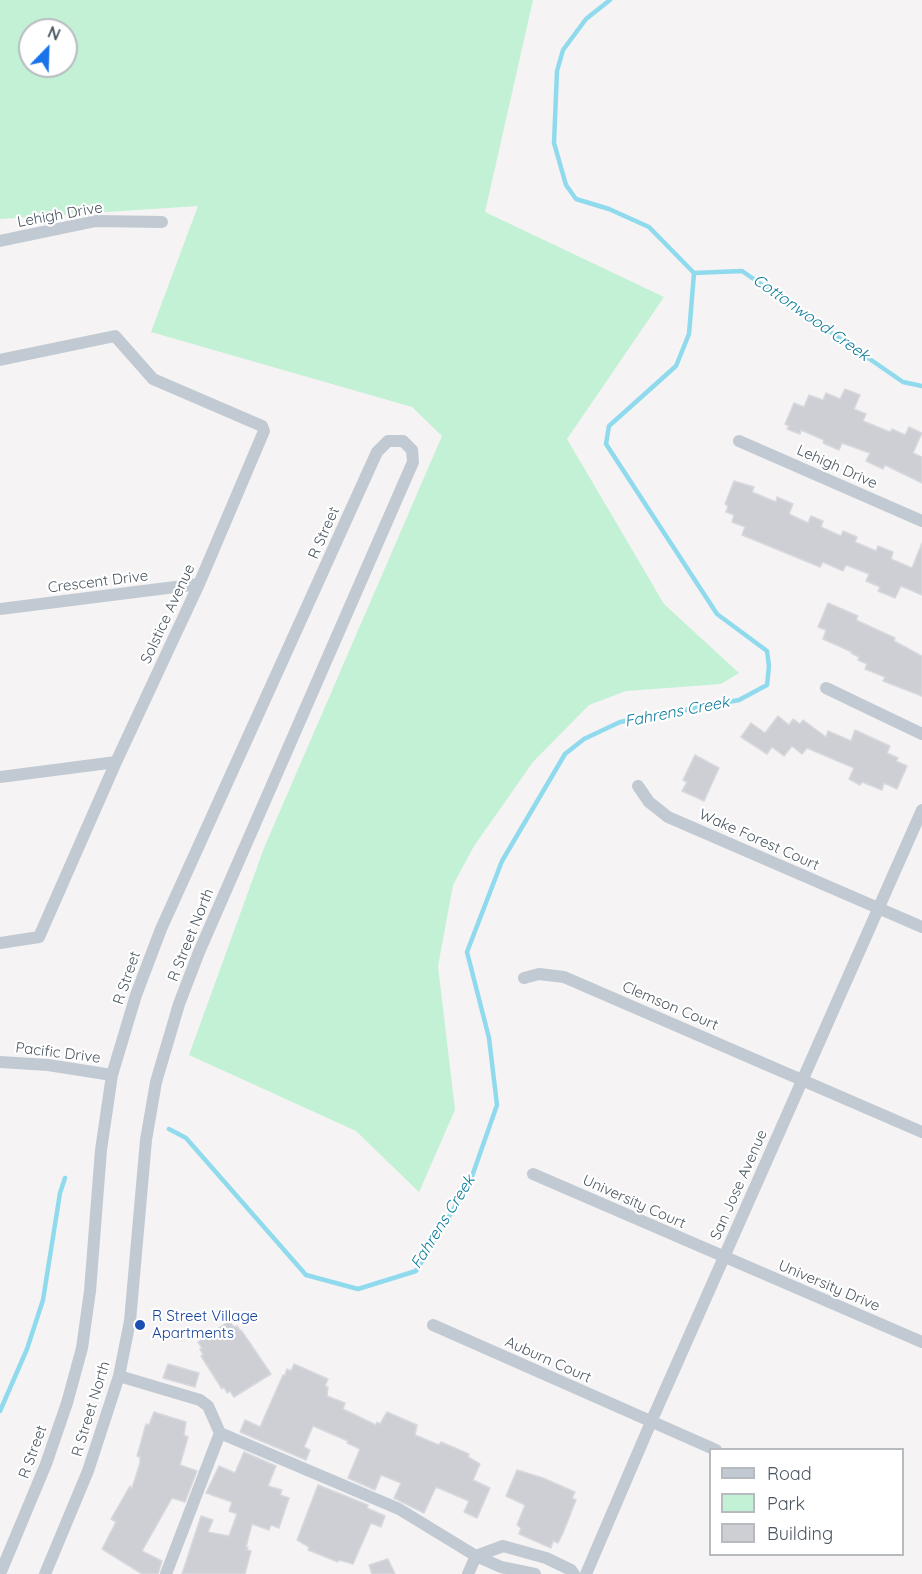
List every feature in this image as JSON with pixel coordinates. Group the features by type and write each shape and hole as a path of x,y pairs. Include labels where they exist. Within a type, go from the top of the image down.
{"street":[{"name":"Lehigh Drive","path":"0,241 96,221 162,222"},
{"name":"Solstice Avenue","path":"0,360 115,336 153,379 262,426 264,431 199,584 116,762 39,937 0,943"},
{"name":"R Street","path":"0,1574 46,1464 67,1403 82,1348 90,1291 101,1150 112,1075 136,995 160,929 377,452 388,441 403,441"},
{"name":"R Street North","path":"45,1574 88,1471 119,1376 130,1321 146,1140 156,1082 179,1004 199,952 412,462 412,450 403,441"},
{"name":"Lehigh Drive","path":"740,441 922,520"},
{"name":"Crescent Drive","path":"0,609 199,584"},
{"path":"826,688 922,734"},
{"path":"0,777 116,762"},
{"name":"Wake Forest Court","path":"638,786 649,802 668,817 922,927"},
{"name":"San Jose Avenue","path":"586,1574 723,1257 922,810"},
{"name":"Clemson Court","path":"525,978 539,974 564,977 922,1132"},
{"name":"Pacific Drive","path":"0,1062 48,1065 112,1075"},
{"name":"University Court","path":"532,1174 723,1257"},
{"name":"University Drive","path":"723,1257 922,1342"},
{"name":"Auburn Court","path":"433,1324 714,1448"},
{"path":"119,1376 200,1400 208,1406 220,1433 399,1509 476,1556 501,1567 535,1574"},
{"path":"166,1574 220,1433"},
{"path":"468,1574 476,1556 503,1546 546,1558 571,1570 574,1574"}],"green space":[{"path":"0,0 533,0 485,212 664,297 567,439 664,604 739,673 721,684 626,691 589,705 533,762 474,846 453,885 438,966 455,1110 419,1192 356,1131 189,1055 264,848 442,436 412,407 151,332 198,206 0,219"}],"building":[{"path":"845,389 860,395 854,409 866,414 863,421 890,432 892,429 905,435 909,427 922,433 913,453 922,457 922,483 885,465 883,469 866,461 870,453 842,443 839,450 823,443 824,440 801,430 800,434 787,429 789,426 785,424 794,403 804,407 809,395 823,400 826,393 840,399"},
{"path":"734,481 754,487 752,492 776,502 777,497 793,504 789,514 808,523 811,516 823,521 821,527 841,536 843,531 857,537 855,542 876,551 878,546 893,552 891,559 912,568 922,543 922,595 901,586 895,598 878,591 880,587 866,581 869,574 846,565 843,571 823,562 820,567 742,535 745,527 732,522 734,515 726,512 728,506 725,504"},
{"path":"828,603 858,616 856,620 895,638 894,641 922,656 922,696 883,681 885,677 865,669 867,664 858,660 859,657 852,652 823,639 826,630 818,627"},
{"path":"778,716 789,725 793,719 800,724 803,720 826,737 828,731 851,741 855,730 890,746 887,753 898,758 896,761 907,766 897,789 884,783 882,790 862,782 860,785 849,779 854,768 807,748 802,754 792,746 784,756 772,747 767,754 741,737 751,723 765,733"},
{"path":"695,755 719,768 704,801 682,791 687,782 683,780"},
{"path":"229,1321 241,1330 271,1374 234,1397 230,1391 227,1393 224,1387 222,1389 201,1356 203,1355 200,1349 202,1348 198,1342"},
{"path":"168,1364 199,1373 195,1387 163,1378"},
{"path":"294,1364 328,1379 325,1386 328,1387 327,1396 345,1403 343,1409 376,1425 377,1422 380,1424 387,1412 417,1425 415,1435 439,1445 441,1442 469,1454 468,1457 480,1464 473,1480 490,1488 477,1518 464,1512 469,1501 436,1487 424,1513 394,1498 401,1483 381,1475 375,1490 348,1478 360,1449 347,1443 348,1441 313,1426 304,1447 310,1450 306,1460 240,1432 245,1420 260,1427 283,1375 287,1369 291,1371"},
{"path":"154,1412 186,1422 184,1435 188,1437 180,1465 197,1471 185,1502 172,1498 142,1551 162,1561 158,1574 142,1574 102,1549 116,1522 111,1519 130,1486 132,1488 140,1463 140,1457 137,1456 146,1424 149,1425"},
{"path":"244,1452 276,1466 268,1486 282,1490 280,1495 289,1498 279,1528 271,1525 269,1530 252,1524 246,1547 251,1551 245,1574 182,1574 201,1516 213,1520 208,1532 229,1536 237,1514 229,1511 232,1502 206,1493 219,1466 235,1473"},
{"path":"517,1470 575,1492 572,1498 576,1500 563,1533 558,1543 553,1541 551,1548 519,1534 521,1528 517,1525 525,1505 506,1496"},
{"path":"318,1485 368,1505 367,1508 385,1516 381,1527 371,1523 353,1564 339,1560 338,1562 308,1550 309,1547 297,1540"},
{"path":"388,1559 395,1574 372,1574 369,1565"}],"waterway":[{"name":"Fahrens Creek","path":"169,1129 186,1138 306,1275 358,1289 416,1271 470,1182 497,1105 489,1038 467,952 502,861 565,754 584,739 620,722 739,700 767,685 769,666 767,651 717,614 606,444 609,426 676,366 689,334 694,273 649,227 609,209 576,199 566,185 554,143 557,71 563,50 586,19 610,0"},
{"name":"Cottonwood Creek","path":"694,273 742,271 903,382 922,386"},
{"name":"Fahrens Creek","path":"0,1411 27,1349 43,1300 60,1193 65,1178"}],"place":[{"name":"R Street Village Apartments","path":"140,1325"}]}
